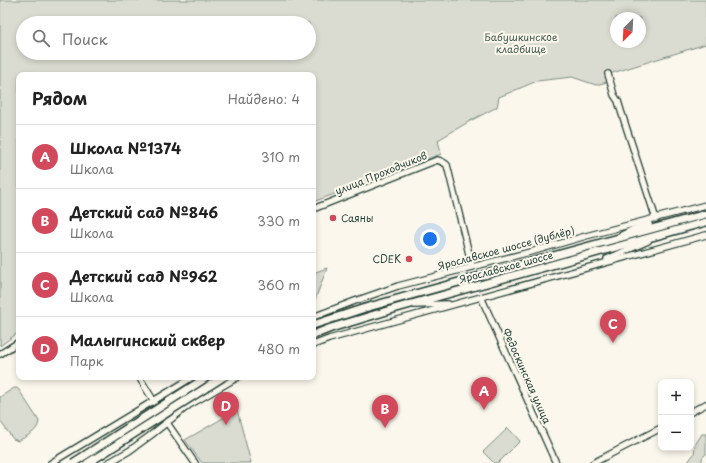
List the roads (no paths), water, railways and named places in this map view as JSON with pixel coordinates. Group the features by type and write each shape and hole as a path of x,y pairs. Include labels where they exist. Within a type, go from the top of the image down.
{"main road":[{"name":"Ярославское шоссе","path":"316,325 365,308 706,214"},
{"name":"Ярославское шоссе","path":"316,334 397,308 706,222"},
{"path":"73,463 202,380"},
{"path":"88,463 218,380"}],"street":[{"path":"608,74 656,219"},
{"name":"улица Проходчиков","path":"316,208 437,160 444,162 447,165 472,266"},
{"name":"Ярославское шоссе (дублёр)","path":"316,316 398,286 706,205"},
{"path":"608,242 634,229 668,216"},
{"path":"594,266 662,234"},
{"path":"316,344 706,235"},
{"name":"Федоскинская улица","path":"481,297 556,463"},
{"path":"397,308 418,305 456,304"},
{"path":"0,354 16,344"},
{"path":"141,380 167,423 195,463"},
{"path":"51,463 156,403 177,386 188,380"},
{"path":"108,463 151,436 189,405 233,380"},
{"path":"177,386 172,398 174,402 181,406 189,405"},
{"path":"151,436 159,416 156,403"},
{"path":"694,410 706,404"},
{"path":"593,463 658,430"}],"place":[{"name":"Саяны","path":"333,218"},
{"name":"CDEK","path":"409,259"},
{"name":"Детский сад №962","path":"613,343"},
{"name":"Школа №1374","path":"484,410"},
{"name":"Малыгинский сквер","path":"226,425"},
{"name":"Детский сад №846","path":"385,428"}],"park label":[{"name":"Бабушкинское кладбище","path":"521,42"}]}
